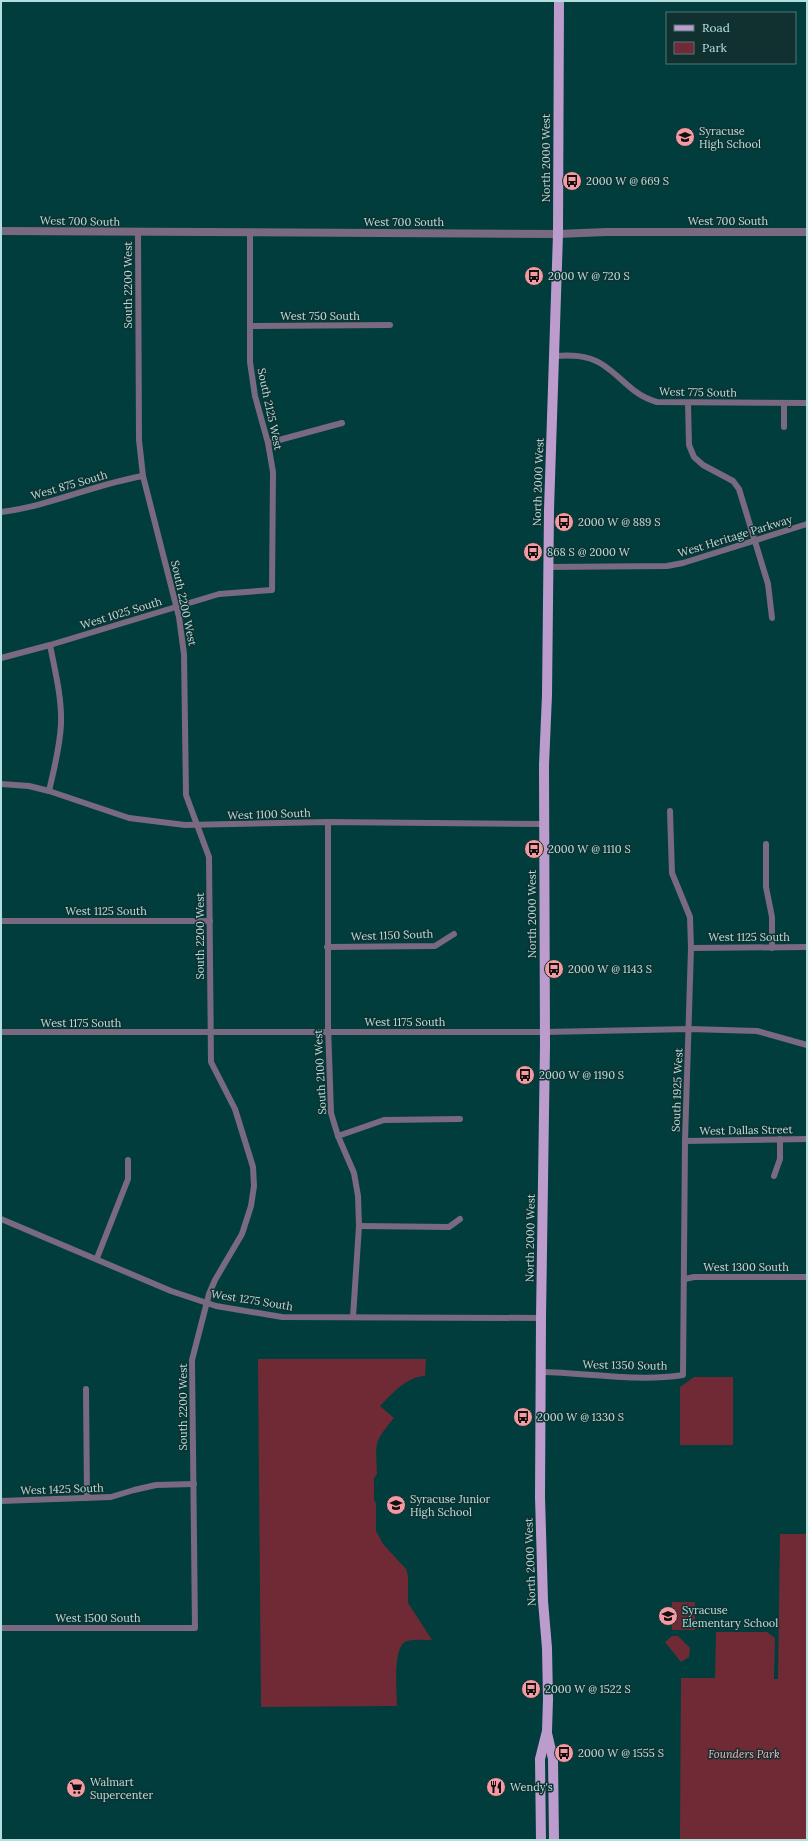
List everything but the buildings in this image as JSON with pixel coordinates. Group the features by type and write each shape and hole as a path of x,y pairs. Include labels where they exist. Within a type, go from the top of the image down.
{"main road":[{"name":"North 2000 West","path":"547,1731 547,1648 541,1531 541,1318 545,1032 544,765 547,695 548,567 558,234 559,1"},
{"path":"541,1840 540,1759 547,1731"},
{"path":"547,1731 553,1759 554,1840"}],"street":[{"name":"West 700 South","path":"1,231 558,234 606,232 807,232"},
{"name":"South 2200 West","path":"138,232 139,440 143,476 176,606 184,654 186,795 209,857 211,1062 235,1109 253,1166 254,1186 251,1206 242,1234 215,1280 206,1303 192,1360 195,1628"},
{"name":"South 2125 West","path":"250,232 250,362 255,396 268,443 273,472 272,590"},
{"name":"West 750 South","path":"250,326 390,325"},
{"name":"West 775 South","path":"555,356 574,355 600,363 630,389 649,400 665,404 807,403"},
{"path":"688,403 689,445 691,452 698,461 737,485 768,584 772,600 772,618"},
{"path":"784,403 784,427"},
{"path":"268,443 342,423"},
{"name":"West 875 South","path":"1,512 29,507 126,479 143,476"},
{"name":"West Heritage Parkway","path":"548,567 667,566 689,562 807,524"},
{"name":"West 1025 South","path":"1,658 50,646 219,594 272,590"},
{"path":"49,790 58,751 61,724 59,689 50,646"},
{"name":"West 1100 South","path":"1,784 29,786 49,790 130,818 184,826 328,822 544,824"},
{"name":"South 1925 West","path":"670,811 672,873 690,917 691,948 690,1029 685,1141 683,1374"},
{"name":"South 2100 West","path":"328,822 328,1032 331,1113 338,1136 354,1173 358,1196 358,1226 353,1317"},
{"path":"766,844 766,887 772,917 772,948"},
{"name":"West 1125 South","path":"1,921 210,921"},
{"name":"West 1150 South","path":"328,946 435,946 454,934"},
{"name":"West 1125 South","path":"691,948 807,947"},
{"name":"West 1175 South","path":"1,1032 210,1034 328,1032 545,1032 690,1029 757,1030 807,1045"},
{"path":"338,1136 384,1120 460,1119"},
{"path":"774,1176 780,1160 780,1139"},
{"name":"West Dallas Street","path":"685,1141 807,1139"},
{"path":"97,1258 128,1179 128,1160"},
{"name":"West 1275 South","path":"1,1219 97,1258 171,1291 206,1303 282,1317 541,1318"},
{"path":"358,1226 449,1227 460,1219"},
{"name":"West 1300 South","path":"685,1279 694,1277 807,1277"},
{"name":"West 1350 South","path":"542,1372 604,1377 670,1377 683,1374"},
{"path":"86,1389 87,1498"},
{"name":"West 1425 South","path":"1,1500 111,1498 134,1490 156,1485 194,1484"},
{"name":"West 1500 South","path":"1,1628 195,1628"}],"green space":[{"path":"258,1359 426,1359 425,1376 412,1379 400,1386 380,1406 394,1418 382,1433 376,1449 377,1474 374,1478 374,1500 376,1503 376,1531 383,1544 406,1569 408,1576 408,1603 432,1640 410,1640 402,1644 399,1651 396,1670 397,1706 261,1707"},
{"path":"694,1377 733,1377 733,1445 680,1445 680,1387"},
{"name":"Founders Park","path":"780,1534 807,1534 807,1840 680,1840 681,1678 715,1678 716,1632 767,1632 775,1638 774,1679 778,1679"},
{"path":"672,1602 695,1602 695,1630 672,1630"},
{"path":"672,1636 678,1636 690,1648 689,1657 681,1662 665,1642"}],"place":[{"name":"Syracuse High School","path":"685,137"},
{"name":"2000 W @ 669 S","path":"572,181"},
{"name":"2000 W @ 720 S","path":"534,276"},
{"name":"2000 W @ 889 S","path":"564,522"},
{"name":"868 S @ 2000 W","path":"533,552"},
{"name":"2000 W @ 1110 S","path":"534,849"},
{"name":"2000 W @ 1143 S","path":"554,969"},
{"name":"2000 W @ 1190 S","path":"525,1075"},
{"name":"2000 W @ 1330 S","path":"523,1417"},
{"name":"Syracuse Junior High School","path":"396,1505"},
{"name":"Syracuse Elementary School","path":"668,1616"},
{"name":"2000 W @ 1522 S","path":"531,1689"},
{"name":"2000 W @ 1555 S","path":"564,1753"},
{"name":"Wendy's","path":"496,1787"},
{"name":"Walmart Supercenter","path":"76,1788"}]}
